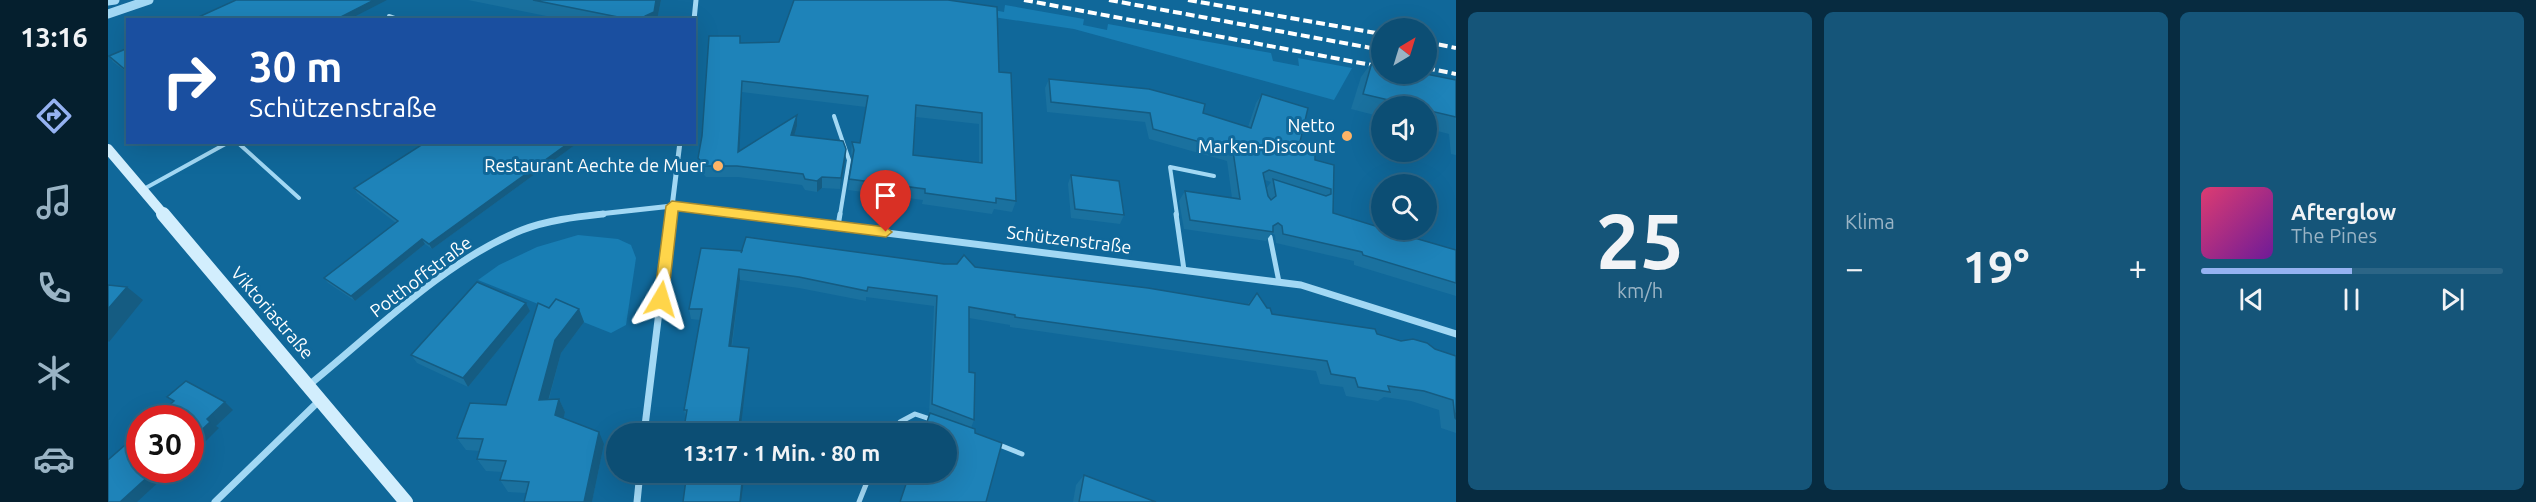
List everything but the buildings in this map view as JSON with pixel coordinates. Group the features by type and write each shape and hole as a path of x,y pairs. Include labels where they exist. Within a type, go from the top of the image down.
{"main road":[{"name":"Viktoriastraße","path":"108,149 406,502"}],"street":[{"path":"108,1 115,0"},
{"path":"108,14 149,0"},
{"path":"694,18 696,0"},
{"path":"645,423 680,144"},
{"name":"Schützenstraße","path":"672,206 1301,285 1456,334"},
{"name":"Potthoffstraße","path":"309,386 435,281 489,245 524,229 567,218 672,206"},
{"path":"215,502 320,399"},
{"path":"637,502 639,483"}],"lane":[{"path":"389,16 394,18"},
{"path":"834,116 849,160 838,226"},
{"path":"142,190 225,144"},
{"path":"239,144 299,198"},
{"path":"1184,270 1170,167 1214,176"},
{"path":"1270,237 1279,282"},
{"path":"899,423 915,414 942,423"},
{"path":"992,442 1022,453"},
{"path":"859,502 867,483"}],"shaded area":[{"path":"879,0 940,0 1004,12 1005,5 1084,19 1083,25 1107,30 1108,24 1271,53 1273,61 1299,66 1298,58 1352,68 1334,100 1074,29"},
{"path":"578,235 618,239 631,245 636,258 626,325 611,333 478,280 499,265 537,247"}],"railway":[{"path":"1024,0 1371,65"},
{"path":"1109,0 1371,48"},
{"path":"1188,0 1371,32"},
{"path":"1437,44 1456,48"},
{"path":"1437,70 1456,74"}],"place":[{"name":"Netto Marken-Discount","path":"1347,136"},
{"name":"Restaurant Aechte de Muer","path":"718,166"}],"route":[{"path":"661,299 672,206 886,232"}]}
